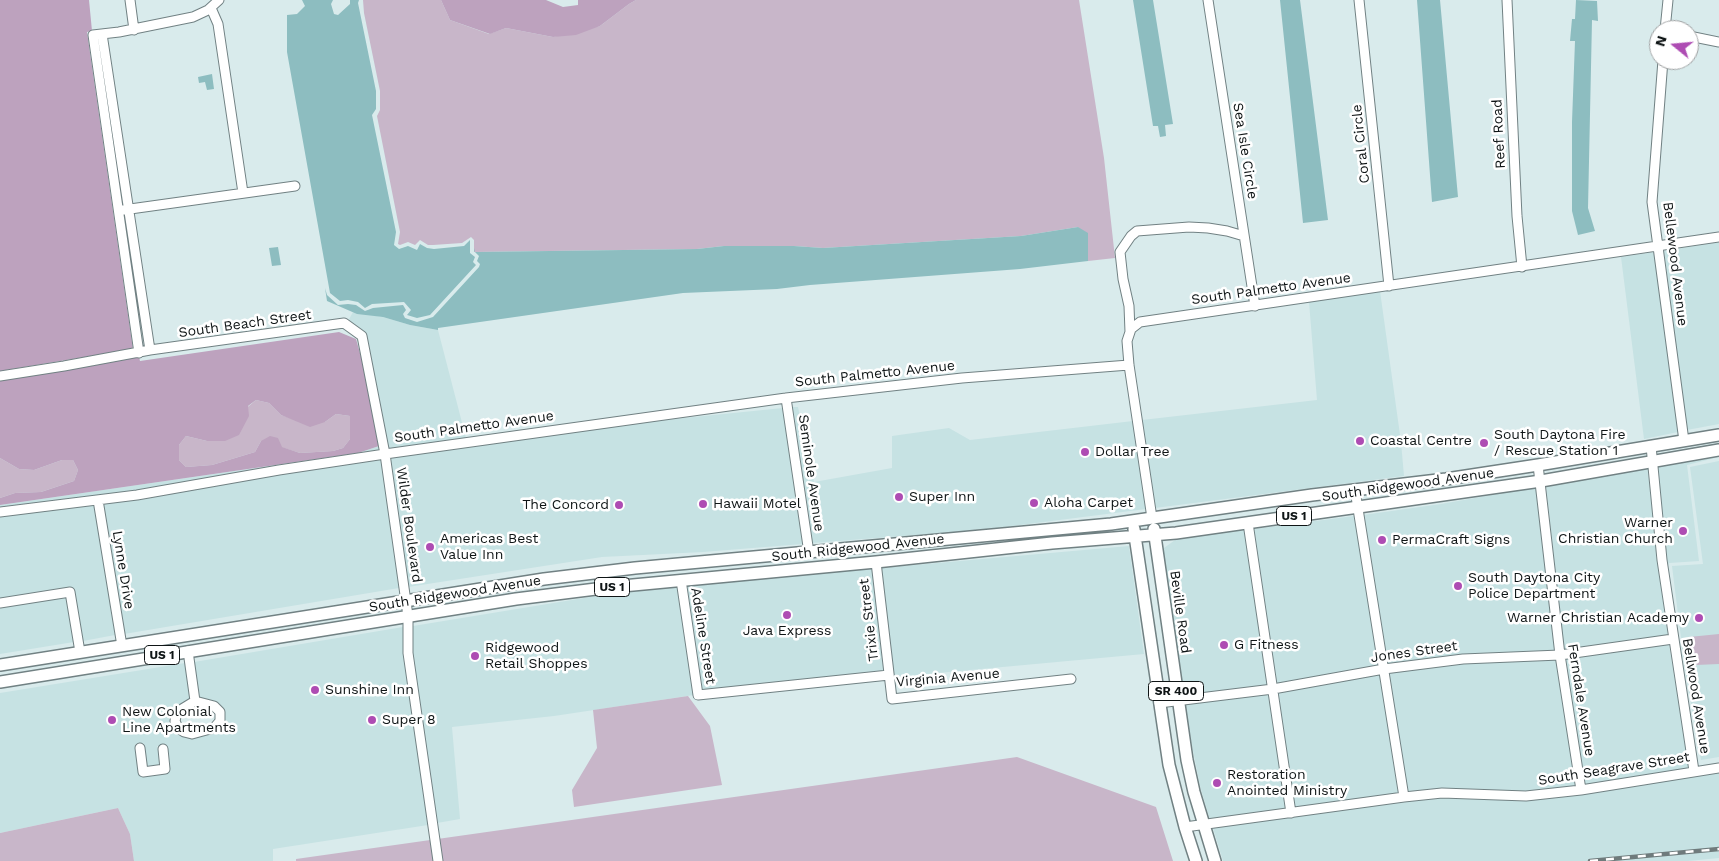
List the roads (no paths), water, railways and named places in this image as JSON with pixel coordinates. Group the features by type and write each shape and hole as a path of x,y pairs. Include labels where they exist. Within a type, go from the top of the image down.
{"main road":[{"name":"South Ridgewood Avenue","path":"0,665 544,579 1152,518 1538,465 1719,434"},
{"name":"South Ridgewood Avenue","path":"0,682 544,596 681,580 1176,533 1540,481 1719,450"},
{"name":"Beville Road","path":"1152,518 1187,762 1203,825 1215,861"},
{"name":"SR 400","path":"1133,520 1169,765 1196,861"},
{"path":"881,562 912,550 918,542"},
{"path":"681,580 689,572 712,562"}],"street":[{"path":"130,0 134,30"},
{"path":"97,35 134,30 192,17 211,8 219,0"},
{"name":"Sea Isle Circle","path":"1208,0 1255,306"},
{"name":"Coral Circle","path":"1359,0 1390,286"},
{"name":"Reef Road","path":"1507,0 1517,216 1522,267"},
{"path":"1666,20 1668,0"},
{"path":"211,8 218,24 243,193"},
{"path":"97,35 128,209 150,350"},
{"path":"97,35 118,210 138,353"},
{"path":"1699,38 1719,42"},
{"name":"Bellewood Avenue","path":"1662,70 1652,202 1684,441"},
{"path":"118,210 295,186"},
{"path":"1129,365 1129,306 1120,252 1131,236 1137,231 1189,227 1228,231 1244,236"},
{"name":"South Palmetto Avenue","path":"1130,332 1140,322 1719,237"},
{"name":"South Beach Street","path":"0,376 150,350 344,323"},
{"name":"Wilder Boulevard","path":"344,323 362,336 385,454 408,616 408,653 438,861"},
{"name":"South Palmetto Avenue","path":"0,512 98,500 385,454 786,398 962,378 1129,365"},
{"name":"Beville Road","path":"1129,365 1152,518"},
{"name":"Seminole Avenue","path":"786,398 809,552"},
{"name":"Bellwood Avenue","path":"1650,446 1662,560 1694,771"},
{"name":"Ferndale Avenue","path":"1538,465 1560,655 1582,790"},
{"path":"1355,490 1404,797"},
{"name":"Lynne Drive","path":"98,500 122,646"},
{"path":"1248,523 1291,813"},
{"name":"Trixie Street","path":"881,562 889,675"},
{"name":"Adeline Street","path":"681,580 698,695"},
{"path":"0,603 70,592 80,652"},
{"name":"Jones Street","path":"1159,703 1273,689 1384,669 1463,659 1560,655 1673,639"},
{"path":"188,651 195,701"},
{"name":"Virginia Avenue","path":"698,695 889,675 892,699 1071,679"},
{"path":"195,701 214,706 220,712 220,721 214,728 192,734 178,728 175,721 177,712 195,701"},
{"path":"140,748 143,772 165,769 162,749"},
{"name":"South Seagrave Street","path":"1185,827 1442,793 1526,796 1582,790 1719,768"}],"water":[{"path":"302,0 333,0 331,4 334,14 338,15 350,4 350,0 359,0 358,3 376,91 376,109 372,115 396,232 394,245 399,249 408,246 417,250 420,244 434,249 464,246 470,240 470,253 475,257 473,262 476,265 430,315 417,318 407,315 411,310 404,302 372,304 365,308 358,302 340,301 330,293 287,52 287,15 297,14 305,6"},
{"path":"1133,0 1153,0 1173,124 1165,125 1166,136 1160,137 1158,126 1153,126"},
{"path":"1280,0 1300,0 1328,220 1303,223"},
{"path":"1417,0 1440,0 1458,197 1432,202"},
{"path":"1576,0 1597,1 1598,21 1592,20 1588,208 1595,231 1578,235 1572,211 1572,122 1575,41 1570,41 1572,19 1575,19"},
{"path":"212,74 214,89 207,90 205,82 199,83 198,77"},
{"path":"1078,227 1088,233 1088,261 1020,269 777,289 683,293 438,328 438,330 410,325 383,317 357,314 327,301 325,288 327,295 338,305 356,305 365,311 373,308 403,305 406,310 403,314 405,318 417,322 433,317 479,267 480,264 477,261 479,256 475,252 697,249 724,246 823,248 1021,236"},
{"path":"278,247 281,265 272,266 269,248"}],"railway":[{"path":"1590,861 1719,849"}],"place":[{"name":"Coastal Centre","path":"1360,441"},
{"name":"South Daytona Fire / Rescue Station 1","path":"1484,443"},
{"name":"Dollar Tree","path":"1085,452"},
{"name":"Super Inn","path":"899,497"},
{"name":"Aloha Carpet","path":"1034,503"},
{"name":"Hawaii Motel","path":"703,504"},
{"name":"The Concord","path":"619,505"},
{"name":"Warner Christian Church","path":"1683,531"},
{"name":"PermaCraft Signs","path":"1382,540"},
{"name":"Americas Best Value Inn","path":"430,547"},
{"name":"South Daytona City Police Department","path":"1458,586"},
{"name":"Java Express","path":"787,615"},
{"name":"Warner Christian Academy","path":"1699,618"},
{"name":"G Fitness","path":"1224,645"},
{"name":"Ridgewood Retail Shoppes","path":"475,656"},
{"name":"Sunshine Inn","path":"315,690"},
{"name":"New Colonial Line Apartments","path":"112,720"},
{"name":"Super 8","path":"372,720"},
{"name":"Restoration Anointed Ministry","path":"1217,783"}]}
